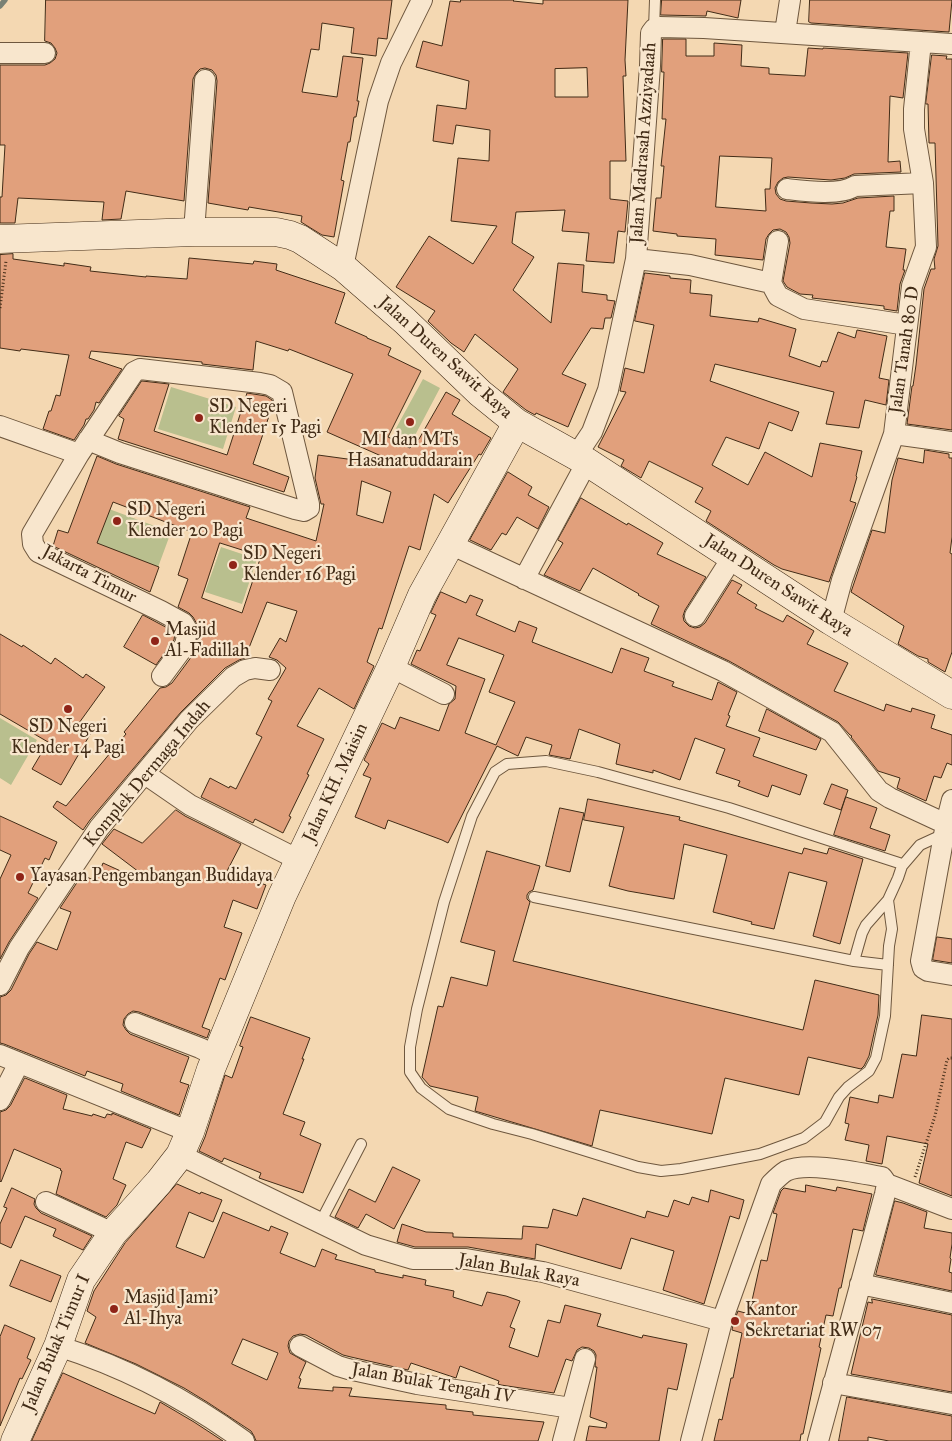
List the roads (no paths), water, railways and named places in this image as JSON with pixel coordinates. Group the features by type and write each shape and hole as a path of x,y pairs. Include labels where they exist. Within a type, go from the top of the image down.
{"street":[{"path":"329,259 391,62 422,0"},
{"path":"787,33 786,26 790,0"},
{"name":"Jalan Madrasah Azziyadaah","path":"524,579 582,459 608,390 636,259 651,33 654,29 659,27 677,27 952,44"},
{"name":"Jalan Tanah 80 D","path":"831,621 842,580 894,434 912,286 926,247 923,183 914,129 914,109 921,42"},
{"path":"0,53 44,54"},
{"path":"194,232 205,80"},
{"path":"787,189 818,192 848,190 855,186 923,183"},
{"name":"Jalan Duren Sawit Raya","path":"3,251 194,232 276,232 300,239 329,259 405,321 480,393 517,423 582,459 732,558 952,695"},
{"path":"778,241 770,283 778,296 804,309 907,325"},
{"path":"636,259 690,265 770,283"},
{"path":"0,426 83,447 120,453 295,509 304,511 309,508 282,392 260,383 140,370 134,372 83,447"},
{"name":"Jalan KH. Maisin","path":"185,1144 216,1056 282,896 391,667 422,595 517,423"},
{"path":"894,434 952,442"},
{"name":"Jakarta Timur","path":"83,447 32,534 33,544 38,552 182,623 186,628 185,645 162,676"},
{"path":"450,544 723,671 832,732 879,791 945,829"},
{"path":"695,616 732,558"},
{"path":"391,667 444,694"},
{"name":"Komplek Dermaga Indah","path":"0,985 19,948 99,828 189,720 233,676 254,668 270,670"},
{"path":"145,774 190,805 299,860"},
{"path":"952,800 921,961 923,968 928,971 952,975"},
{"path":"135,1023 216,1056"},
{"name":"Jalan Bulak Raya","path":"0,1055 185,1144 320,1223 366,1245 413,1259 466,1258 543,1272 722,1321"},
{"path":"0,1100 19,1063"},
{"name":"Jalan Bulak Timur I","path":"15,1441 58,1346 81,1280 113,1233 165,1175 185,1144"},
{"path":"691,1441 722,1321 771,1184 787,1171 824,1167 882,1177 886,1184 885,1194 818,1441"},
{"path":"886,1184 952,1208"},
{"path":"46,1202 113,1233"},
{"path":"860,1284 952,1303"},
{"path":"58,1346 87,1355 163,1390 218,1422 244,1441"},
{"name":"Jalan Bulak Tengah IV","path":"300,1346 338,1366 348,1369 418,1384 572,1408"},
{"path":"563,1441 586,1359"},
{"path":"833,1384 952,1404"}],"lane":[{"path":"654,29 655,0"},
{"path":"888,900 892,929 885,1016 876,1058 869,1071 848,1087 840,1097 825,1122 804,1138 760,1154 681,1170 661,1171 638,1168 449,1109 420,1088 410,1072 410,1047 417,1009 444,902 472,816 495,772 507,764 546,761 598,772 729,808 895,861 902,866"},
{"path":"854,961 866,925 888,900 902,866 920,845 945,829"},
{"path":"534,897 854,961 888,965"},
{"path":"320,1223 360,1144"}],"waterway":[{"path":"0,6 5,0"}],"place":[{"name":"SD Negeri Klender 15 Pagi","path":"199,418"},
{"name":"MI dan MTs Hasanatuddarain","path":"410,422"},
{"name":"SD Negeri Klender 20 Pagi","path":"117,521"},
{"name":"SD Negeri Klender 16 Pagi","path":"233,565"},
{"name":"Masjid Al-Fadillah","path":"155,641"},
{"name":"SD Negeri Klender 14 Pagi","path":"68,709"},
{"name":"Yayasan Pengembangan Budidaya","path":"20,877"},
{"name":"Masjid Jami' Al-Ihya","path":"114,1309"},
{"name":"Kantor Sekretariat RW 07","path":"735,1321"}]}
